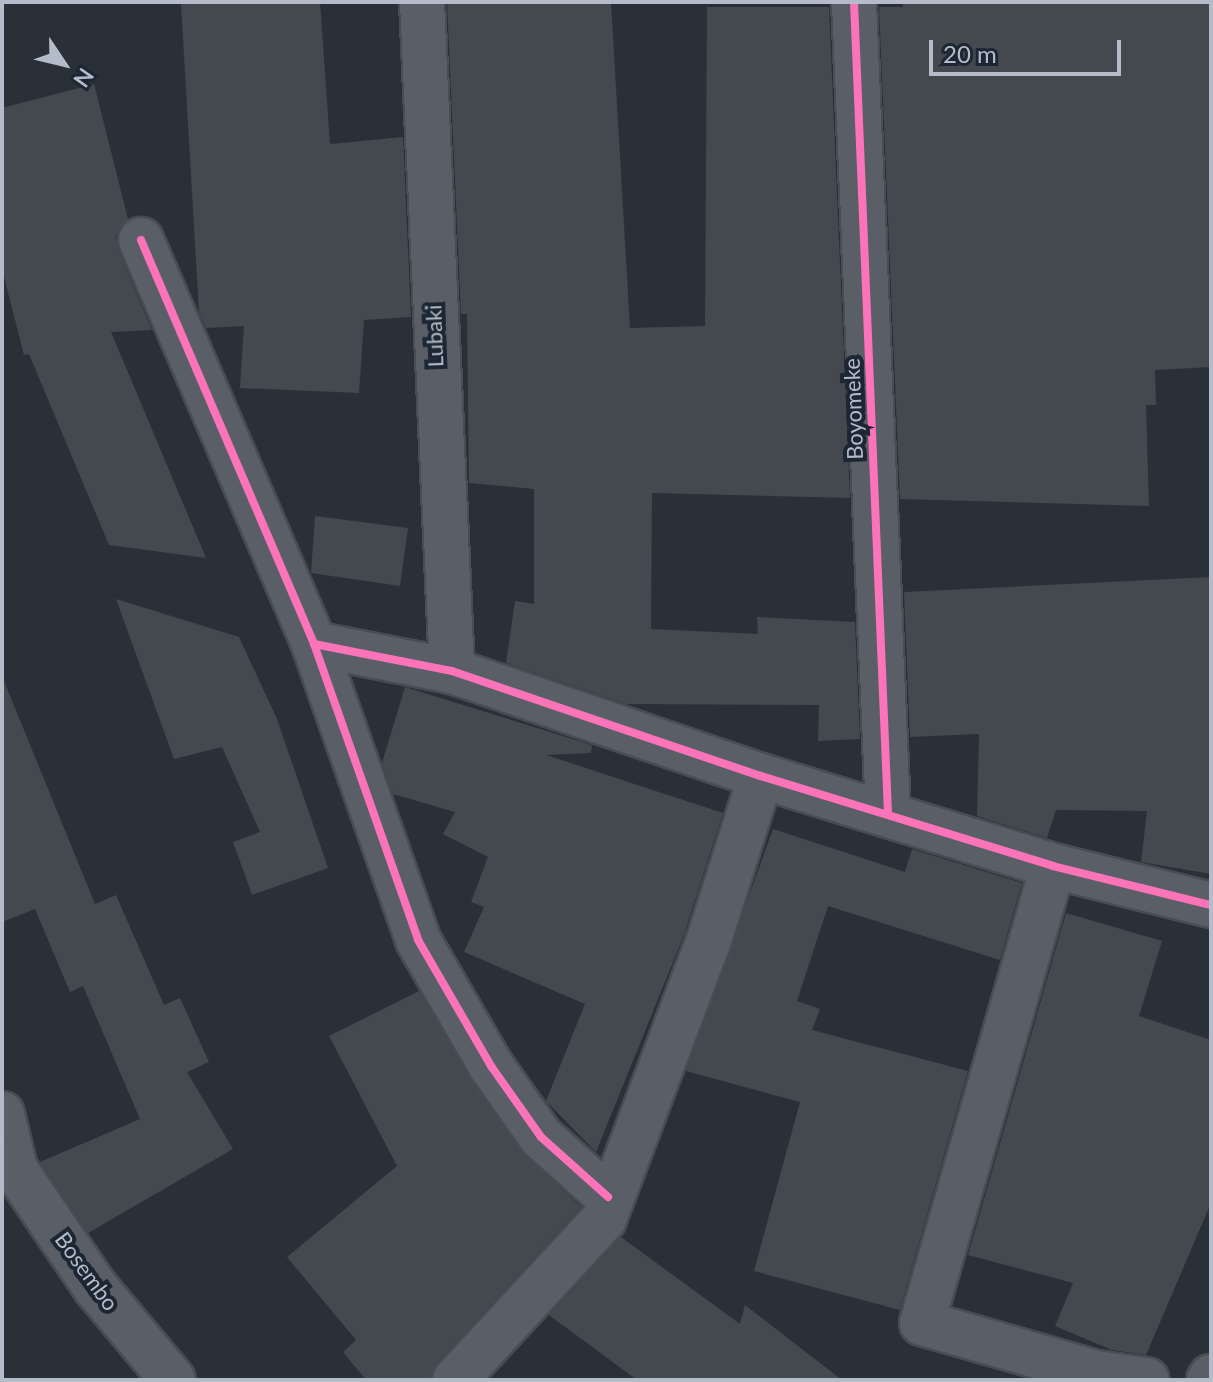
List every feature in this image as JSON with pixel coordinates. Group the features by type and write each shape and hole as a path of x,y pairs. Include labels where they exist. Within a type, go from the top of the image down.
{"street":[{"name":"Lubaki","path":"422,2 452,671"},
{"name":"Boyomeke","path":"854,2 888,814"},
{"path":"141,240 314,644 418,940 491,1066 541,1137 608,1197"},
{"path":"314,644 452,671 761,776 1053,866 1211,905"},
{"path":"455,1380 604,1219 608,1197 708,943 761,776"},
{"path":"1053,866 922,1323 1096,1373 1147,1380"},
{"path":"2,1114 8,1165"},
{"name":"Bosembo","path":"8,1165 96,1288 173,1380"}],"building":[{"path":"320,2 330,144 403,137 411,317 364,320 359,393 240,388 244,326 206,328 199,312 181,4"},
{"path":"447,2 611,2 630,328 705,326 707,7 829,7 850,498 652,493 651,629 758,634 757,617 855,622 860,739 818,741 819,705 626,704 506,663 515,601 534,604 534,489 469,483 467,314 461,314"},
{"path":"903,2 1211,2 1211,367 1155,370 1156,405 1146,405 1149,506 900,499 879,7 903,7"},
{"path":"94,84 128,219 116,236 118,249 152,330 111,332 206,558 109,545 29,354 24,355 2,269 2,108"},
{"path":"315,516 408,528 400,586 311,573"},
{"path":"1211,577 1211,874 1141,862 1147,811 1056,810 1047,838 977,816 979,734 910,737 904,592"},
{"path":"116,599 239,637 277,719 328,868 252,895 233,842 260,832 222,747 174,759"},
{"path":"4,681 95,904 116,895 164,1005 180,998 209,1062 187,1072 233,1149 88,1233 40,1162 140,1119 83,986 70,992 35,909 2,922"},
{"path":"405,687 592,745 591,753 546,755 723,813 684,935 596,1152 546,1101 585,1004 464,952 484,907 471,902 488,857 443,834 455,812 393,794 382,763"},
{"path":"773,829 905,872 912,849 1022,883 1000,960 828,906 797,1001 820,1009 812,1030 968,1071 900,1310 754,1271 800,1102 686,1071"},
{"path":"1066,913 1162,941 1139,1016 1211,1040 1211,1203 1146,1355 1112,1350 1055,1326 1073,1283 968,1255"},
{"path":"419,991 521,1151 581,1207 437,1363 431,1380 366,1380 343,1352 356,1340 287,1257 397,1166 329,1036"},
{"path":"621,1237 740,1324 745,1305 842,1380 637,1380 549,1315"}],"cycle path":[{"path":"854,2 888,814"},
{"path":"141,240 314,644 418,940 491,1066 541,1137 608,1197"},
{"path":"314,644 452,671 761,776 1053,866 1211,905"}]}
